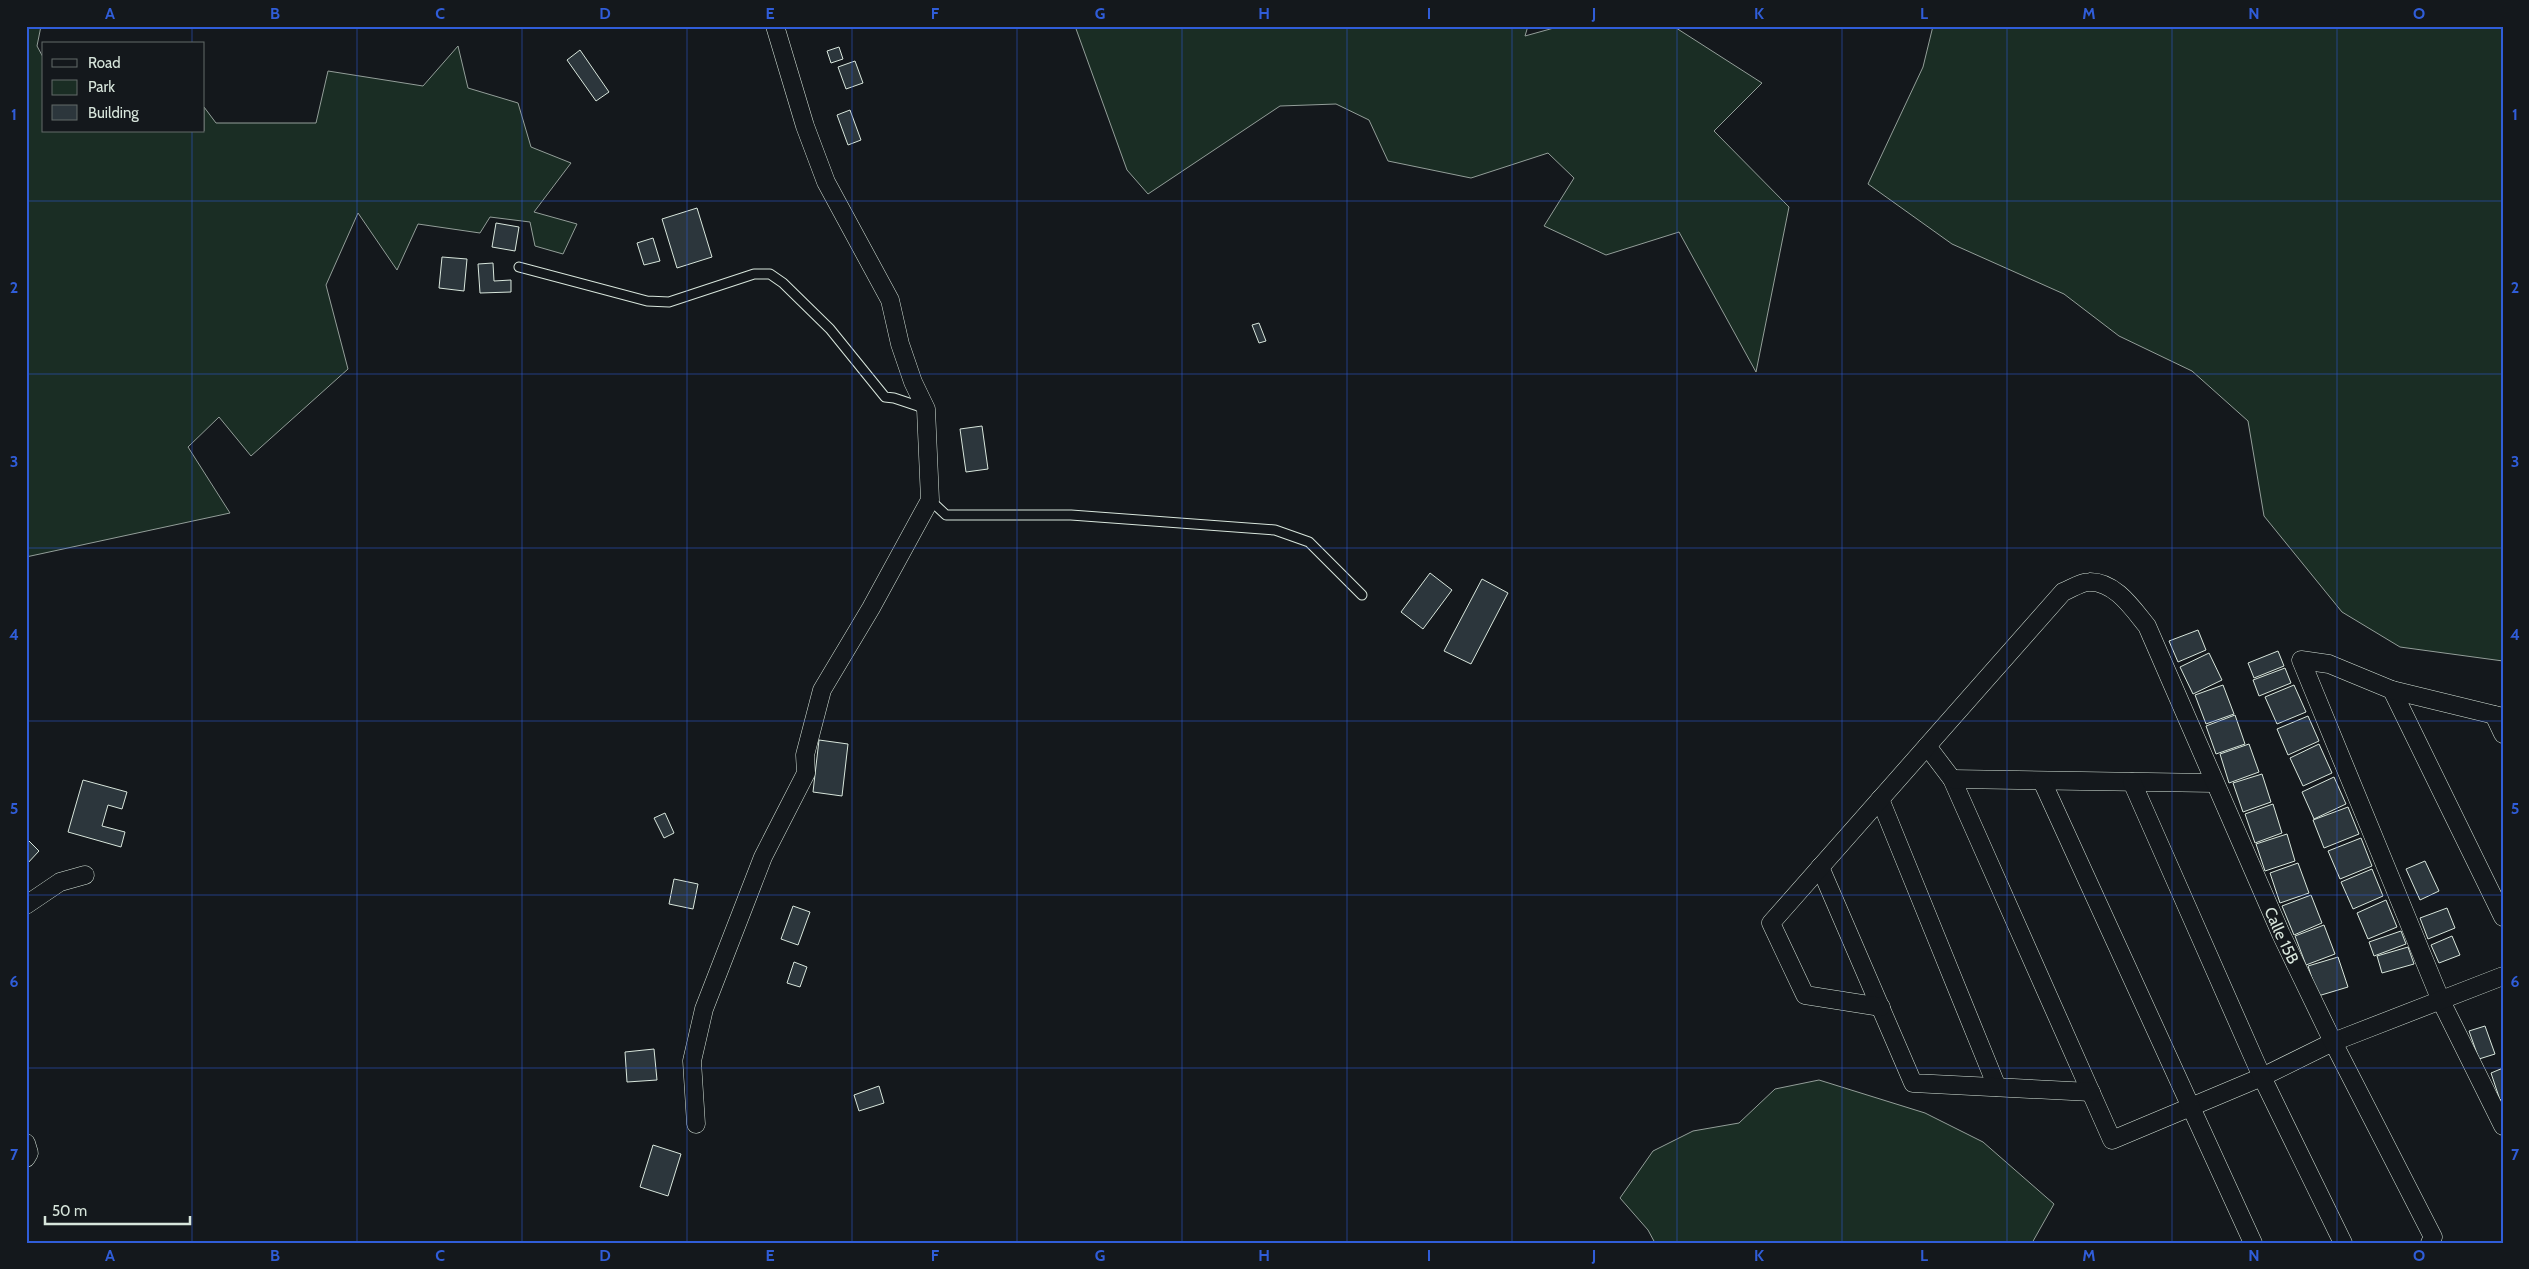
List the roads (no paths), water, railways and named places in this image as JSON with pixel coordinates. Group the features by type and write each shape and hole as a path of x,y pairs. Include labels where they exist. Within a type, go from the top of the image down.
{"street":[{"path":"696,1124 692,1061 704,1009 762,857 806,773 805,755 822,690 871,608 930,500 926,409 913,382 903,352 890,300 826,182 805,126 775,26"},
{"name":"Calle 15B","path":"1880,1007 1806,995 1771,923 2063,592 2089,582 2106,587 2122,596 2147,626 2280,934 2431,1240"},
{"path":"2503,734 2498,716 2392,690 2329,664 2301,660 2441,1001 2503,1126"},
{"path":"2392,690 2503,917"},
{"path":"1927,746 1952,778 2112,1140 2262,1077 2333,1042 2503,976"},
{"path":"1952,778 2214,784"},
{"path":"2042,781 2253,1243"},
{"path":"2132,782 2262,1077 2343,1243"},
{"path":"1880,799 1997,1087"},
{"path":"1820,867 1913,1083 2091,1092"},
{"path":"26,905 60,882 85,875"},
{"path":"26,1143 29,1154 26,1158"}],"lane":[{"path":"519,267 647,300 669,302 754,274 770,274 830,329 885,397 894,398 926,409"},
{"path":"930,500 946,515 1071,515 1275,530 1309,542 1362,595"}]}
